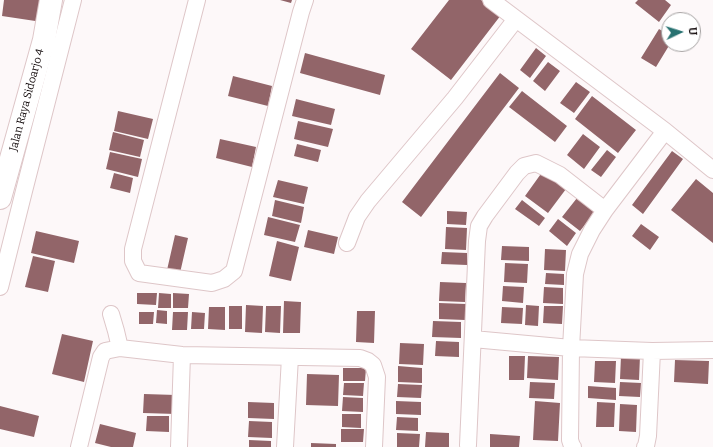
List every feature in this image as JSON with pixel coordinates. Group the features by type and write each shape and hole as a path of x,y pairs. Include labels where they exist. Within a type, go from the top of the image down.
{"street":[{"name":"Jalan Raya Sidoarjo 4","path":"0,198 42,46 51,0"},
{"path":"0,287 73,0"},
{"path":"197,0 133,249 133,261 138,273 212,283 224,279 234,271 305,0"},
{"path":"491,0 666,131 713,170"},
{"path":"346,243 357,217 368,201 455,98 516,19"},
{"path":"573,447 570,440 571,348 576,274 580,254 592,230 605,210 666,131"},
{"path":"468,444 477,241 479,226 517,173 524,166 536,163 560,175 605,210"},
{"path":"111,314 120,348"},
{"path":"473,339 571,348 652,351 713,350"},
{"path":"79,447 101,357 105,351 120,348 182,355 360,358 368,361 373,365 377,377 374,447"},
{"path":"645,447 648,436 652,351"},
{"path":"179,447 182,355"},
{"path":"286,447 290,357"}],"building":[{"path":"4,0 45,0 42,22 2,16"},
{"path":"280,0 292,0 291,3"},
{"path":"449,0 481,0 501,15 451,80 411,49"},
{"path":"638,0 665,0 671,5 666,12 661,12 661,19 659,22 635,3"},
{"path":"659,29 661,30 661,52 665,52 656,67 641,58"},
{"path":"536,48 546,56 530,78 520,70"},
{"path":"305,53 385,75 380,95 300,73"},
{"path":"548,62 560,71 545,91 533,81"},
{"path":"500,73 519,88 421,217 402,202"},
{"path":"233,76 272,86 268,106 228,96"},
{"path":"576,82 590,92 574,113 560,103"},
{"path":"522,91 567,126 555,142 509,107"},
{"path":"592,96 636,130 618,153 575,119"},
{"path":"296,99 335,109 331,125 292,116"},
{"path":"118,111 153,119 148,139 114,131"},
{"path":"298,121 333,129 328,147 294,139"},
{"path":"113,132 144,140 140,157 109,150"},
{"path":"583,134 600,147 584,169 567,155"},
{"path":"220,139 256,147 252,167 216,158"},
{"path":"297,144 321,150 318,162 294,156"},
{"path":"607,150 616,157 601,177 591,170"},
{"path":"672,151 683,159 643,214 632,205"},
{"path":"110,152 142,159 138,177 106,169"},
{"path":"543,171 566,189 548,213 525,196"},
{"path":"114,173 133,178 130,193 110,188"},
{"path":"696,179 713,193 713,243 671,210"},
{"path":"278,180 308,187 304,204 273,197"},
{"path":"577,198 595,212 580,231 562,217"},
{"path":"275,200 304,207 301,223 272,216"},
{"path":"522,200 545,218 539,226 515,209"},
{"path":"447,211 467,212 466,225 447,224"},
{"path":"268,217 300,225 295,242 264,235"},
{"path":"558,219 576,233 567,246 549,231"},
{"path":"641,224 659,237 650,250 632,236"},
{"path":"446,227 467,228 466,250 445,249"},
{"path":"308,230 338,237 334,254 304,247"},
{"path":"36,231 79,241 74,263 31,253"},
{"path":"175,235 188,238 180,273 167,270"},
{"path":"277,241 299,247 291,281 269,276"},
{"path":"502,246 529,247 529,261 501,260"},
{"path":"545,249 566,250 565,271 544,270"},
{"path":"442,252 467,253 467,265 441,264"},
{"path":"33,256 55,261 48,292 25,287"},
{"path":"505,263 528,264 527,283 504,282"},
{"path":"546,273 564,274 564,285 545,284"},
{"path":"440,282 466,283 465,302 439,301"},
{"path":"503,286 524,287 523,303 502,301"},
{"path":"544,287 563,288 563,304 543,303"},
{"path":"137,293 157,293 156,305 137,304"},
{"path":"159,293 171,294 171,308 158,308"},
{"path":"173,293 189,294 188,308 173,308"},
{"path":"284,301 301,302 300,333 283,333"},
{"path":"439,303 466,304 465,320 439,319"},
{"path":"246,305 263,306 262,333 245,332"},
{"path":"526,305 539,306 538,326 525,325"},
{"path":"229,306 242,306 242,329 229,329"},
{"path":"266,306 281,306 280,333 265,332"},
{"path":"544,306 563,306 562,324 543,323"},
{"path":"209,307 225,307 225,330 208,329"},
{"path":"502,307 523,308 522,324 501,323"},
{"path":"157,310 167,311 167,324 156,323"},
{"path":"357,311 375,311 374,343 356,342"},
{"path":"139,312 154,312 153,324 139,324"},
{"path":"173,312 188,312 187,330 172,330"},
{"path":"192,312 205,313 204,329 191,329"},
{"path":"433,321 461,322 461,338 432,337"},
{"path":"62,334 93,341 84,382 52,374"},
{"path":"436,341 459,342 459,357 435,356"},
{"path":"400,343 424,344 423,365 399,364"},
{"path":"509,356 525,356 524,380 509,380"},
{"path":"528,356 559,357 558,380 527,378"},
{"path":"621,356 640,356 639,380 620,379"},
{"path":"675,360 709,361 708,384 674,382"},
{"path":"595,361 616,361 615,383 594,382"},
{"path":"398,366 422,368 422,383 398,382"},
{"path":"343,368 366,368 365,381 343,381"},
{"path":"307,374 339,375 338,406 306,405"},
{"path":"530,382 555,383 554,399 529,398"},
{"path":"620,382 641,383 640,397 619,396"},
{"path":"344,383 364,383 363,396 343,395"},
{"path":"398,384 422,385 421,398 397,397"},
{"path":"588,386 616,388 616,400 588,398"},
{"path":"144,394 176,395 176,414 143,413"},
{"path":"343,397 363,398 363,412 342,411"},
{"path":"396,401 421,402 421,415 396,414"},
{"path":"535,401 560,403 558,441 533,440"},
{"path":"248,402 274,403 274,419 248,418"},
{"path":"597,402 615,403 614,427 596,427"},
{"path":"620,404 637,405 636,432 619,431"},
{"path":"0,406 39,416 34,437 0,429"},
{"path":"342,414 361,414 361,428 342,427"},
{"path":"147,416 169,416 169,432 146,431"},
{"path":"397,417 418,418 418,431 396,430"},
{"path":"249,421 272,422 272,438 248,437"},
{"path":"100,424 136,433 133,447 111,447 95,443"},
{"path":"341,429 364,429 363,442 341,442"},
{"path":"426,432 449,433 449,447 425,447"},
{"path":"397,433 420,434 419,447 397,447"},
{"path":"490,434 520,436 519,447 490,447"},
{"path":"249,440 271,441 271,447 249,447"},
{"path":"311,443 336,444 336,447 311,447"}]}
